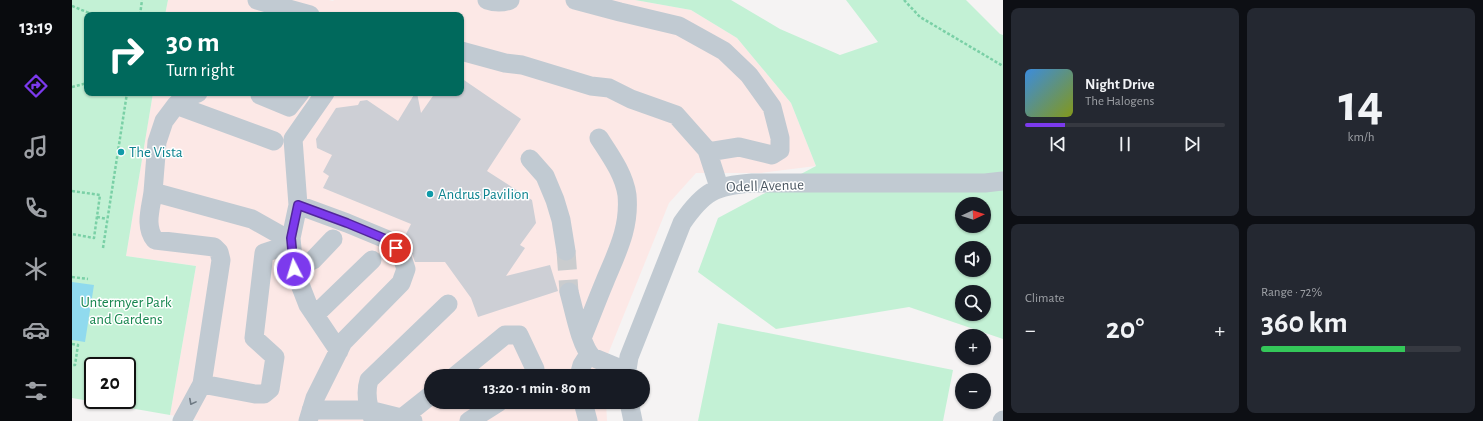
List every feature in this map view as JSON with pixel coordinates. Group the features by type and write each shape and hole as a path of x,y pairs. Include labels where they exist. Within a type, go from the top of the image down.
{"street":[{"path":"256,0 299,12"},
{"path":"487,0 496,2 510,0"},
{"path":"575,0 679,26 724,51 750,75 772,107 780,138 780,150 772,155 739,147 708,152"},
{"path":"464,52 505,63 522,65 591,86 609,88 631,99 676,115 708,152 719,188"},
{"path":"182,421 202,384 221,260 219,252 214,246 155,240 150,234 148,227 153,192 157,142 164,121 176,105 184,98 190,96"},
{"path":"262,96 290,107 298,96"},
{"path":"323,96 294,139 298,205 292,246 294,269 308,304 339,351"},
{"path":"176,105 274,141"},
{"path":"581,369 586,346 622,239 627,217 627,194 624,183 613,159 599,138"},
{"path":"530,158 545,176 555,200 561,220 566,251"},
{"name":"Odell Avenue","path":"627,369 629,357 682,223 694,206 719,188 752,183 977,183 1003,181"},
{"path":"153,192 252,219 292,246"},
{"path":"298,205 388,240 396,248 406,269 401,283 343,342 315,398 310,415 371,416 408,420 424,403"},
{"path":"294,269 313,260 333,239"},
{"path":"202,384 255,394 264,394 270,389 275,357 254,338 264,253 292,246"},
{"path":"315,315 372,260"},
{"path":"569,292 586,346 592,357 616,369"},
{"path":"371,416 367,386 369,380 448,304"},
{"path":"464,369 505,335 519,335 535,369"},
{"path":"469,421 487,409"},
{"path":"585,409 588,421"},
{"path":"630,409 633,421"}],"path":[{"path":"140,12 142,0"},
{"path":"904,0 920,18 1003,66"},
{"path":"72,6 87,12"},
{"path":"72,88 84,84"},
{"path":"103,248 127,96"},
{"path":"72,191 100,195 94,238 72,234"},
{"path":"97,217 107,219"},
{"path":"72,277 88,279"},
{"path":"72,344 78,346 75,365 72,365"}],"shaded area":[{"path":"168,0 635,0 691,10 737,38 791,103 816,166 761,173 696,173 669,203 604,364 604,369 424,369 424,409 606,409 607,421 202,421 170,415 196,266 126,256 153,96 464,96 464,12 166,12"}],"green space":[{"name":"Untermyer Park and Gardens","path":"72,0 168,0 166,12 84,12 84,96 153,96 126,256 196,266 170,415 135,409 136,357 84,357 84,400 72,398"},
{"path":"635,0 731,0 780,29 840,55 878,42 846,0 966,0 1000,34 1003,35 1003,339 991,335 991,329 974,329 909,307 776,329 698,272 718,218 816,166 791,103 737,38 691,10"},
{"path":"718,323 953,370 943,421 698,421"}],"water":[{"path":"72,282 94,285 85,342 72,340"}],"building":[{"name":"Andrus Pavilion","path":"464,80 521,119 487,171 532,200 536,223 520,245 525,248 506,276 550,265 558,291 478,317 471,298 445,262 415,262 403,240 411,224 323,188 329,176 323,172 332,155 317,148 316,139 336,108 358,105 360,101 367,100 398,121 413,96 418,96 421,113 433,96 464,96"}],"tunnel":[{"path":"566,251 569,292"}],"place":[{"name":"The Vista","path":"121,152"},
{"name":"Andrus Pavilion","path":"430,194"}],"route":[{"path":"294,269 291,238 298,205 388,240 396,248"}]}
